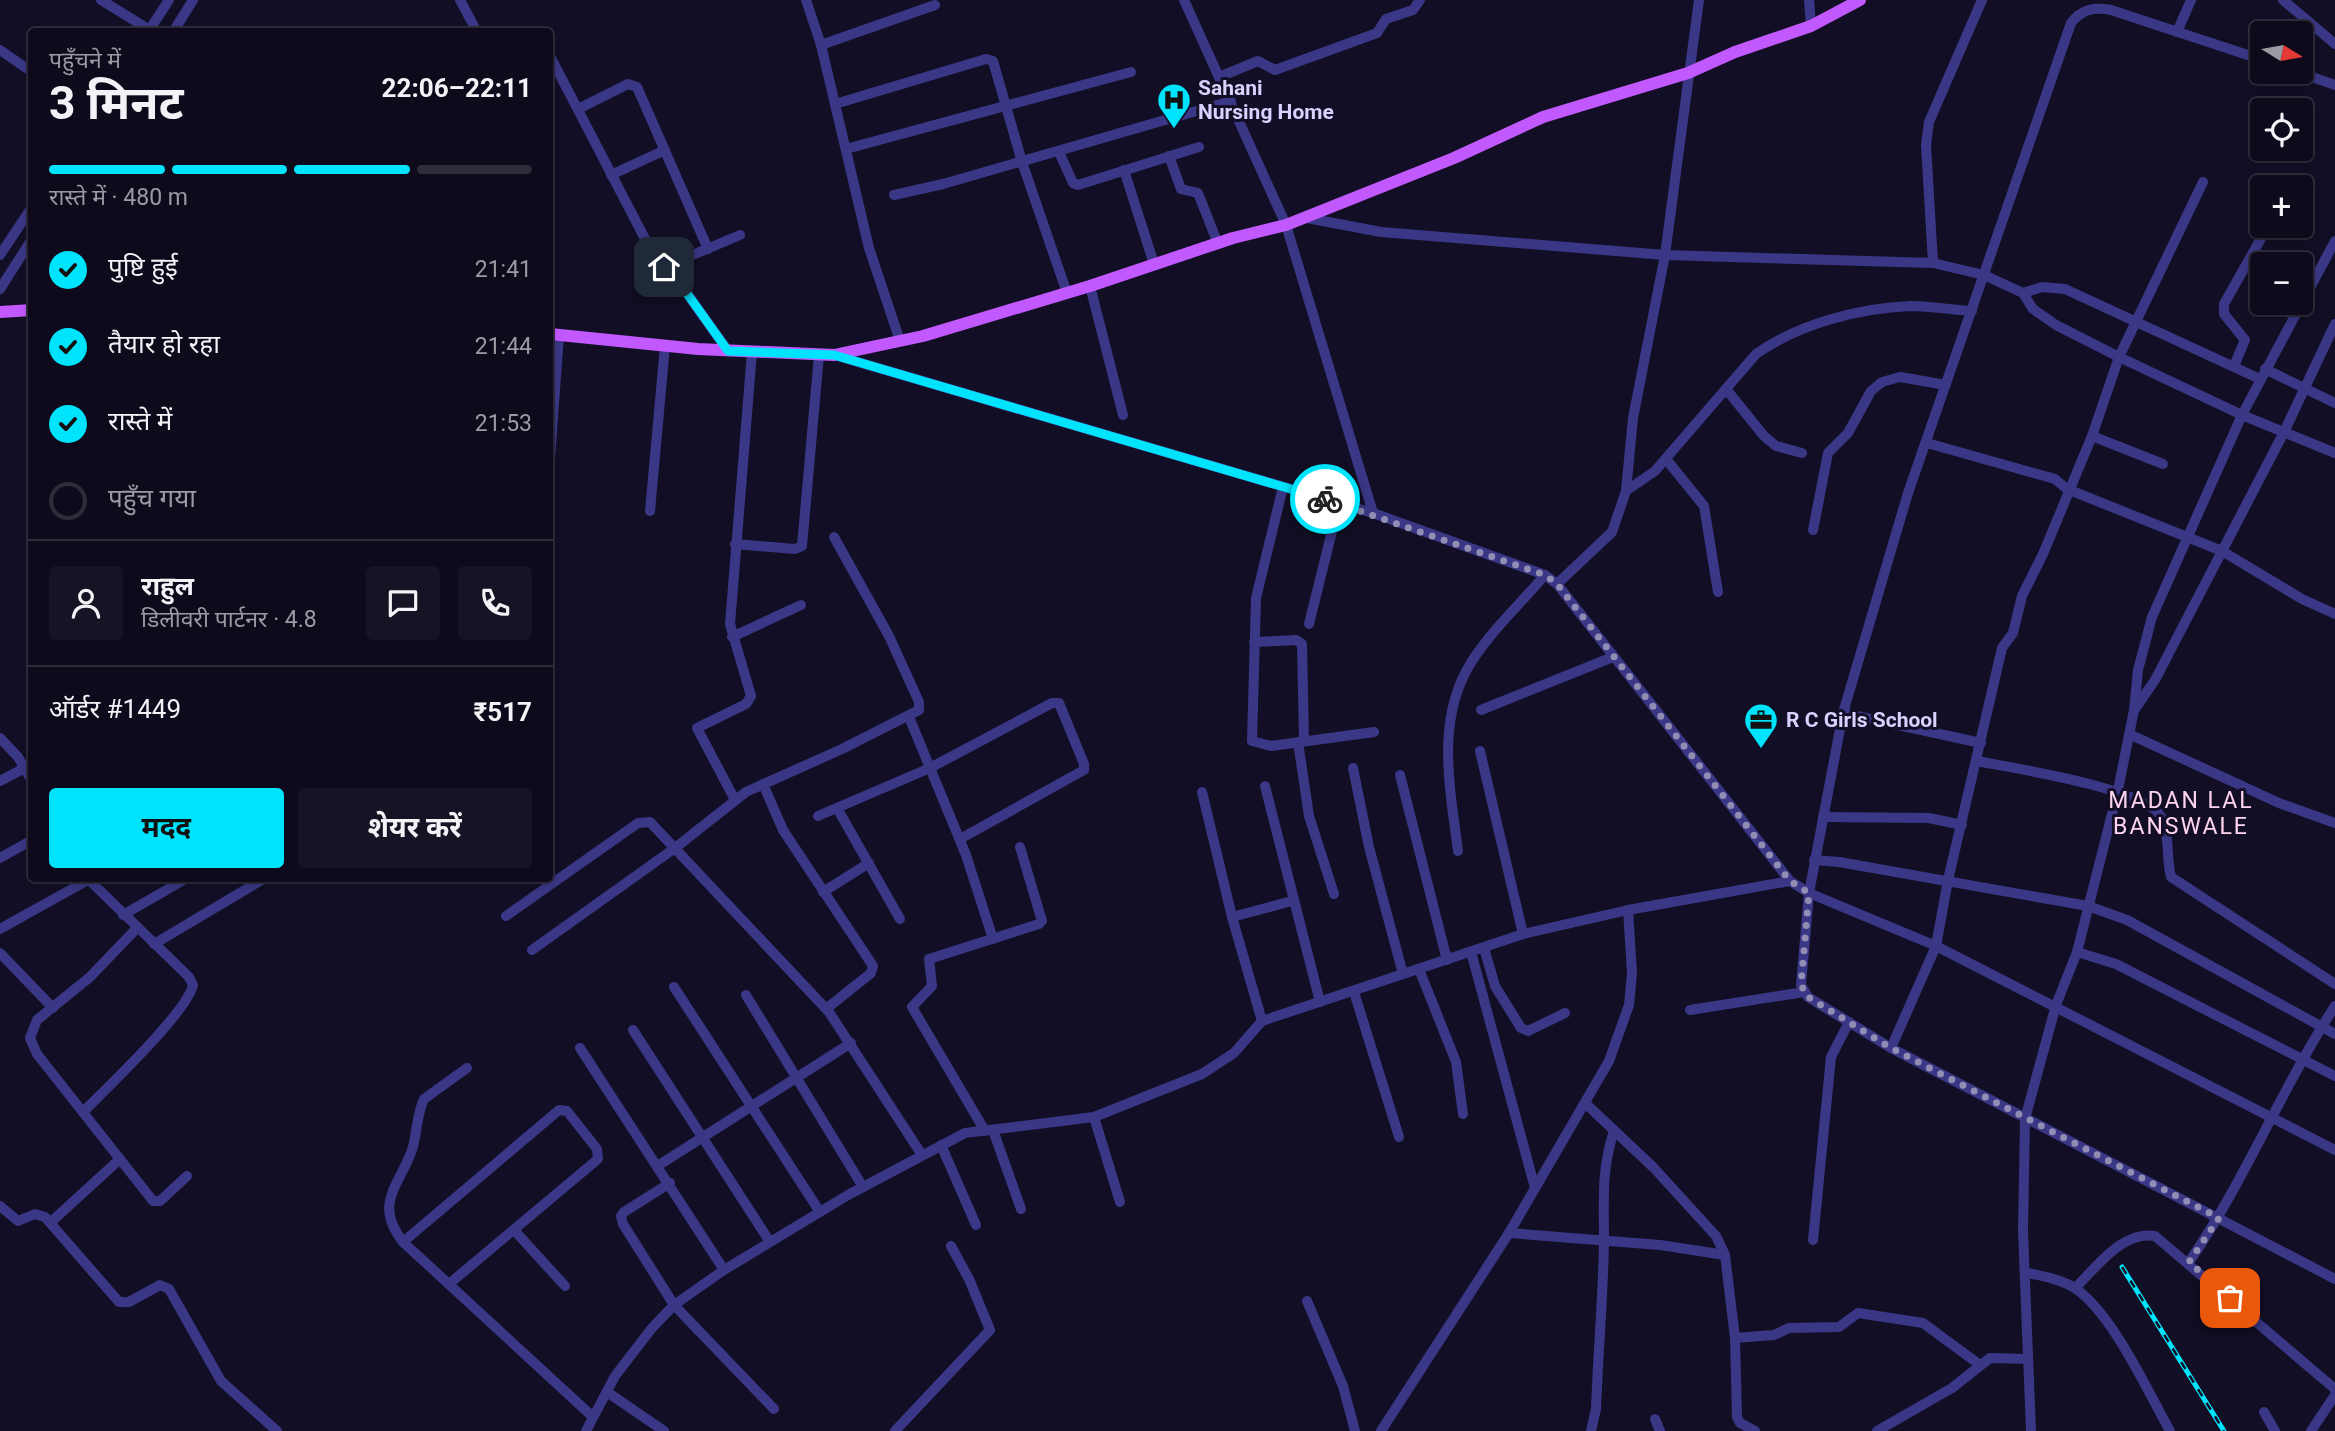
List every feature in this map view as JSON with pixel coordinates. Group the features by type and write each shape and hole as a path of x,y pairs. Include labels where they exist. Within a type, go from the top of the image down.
{"main road":[{"path":"554,335 728,351 819,355 834,355 900,341 1067,293 1307,218 1454,158 1543,117 1688,73 1735,52 1811,26 1860,0"},
{"path":"0,312 28,310"}],"street":[{"path":"101,0 145,28"},
{"path":"152,28 169,0"},
{"path":"176,28 193,0"},
{"path":"460,0 475,28"},
{"path":"806,0 821,45 869,248 900,341"},
{"path":"1184,0 1286,225 1373,513"},
{"path":"1219,77 1260,60 1275,70 1377,33 1386,19 1413,10 1420,0"},
{"path":"1557,584 1612,532 1626,491 1633,418 1665,255 1699,0"},
{"path":"1809,0 1811,26"},
{"path":"1933,263 1927,133 1982,0"},
{"path":"2177,32 2190,0"},
{"path":"2283,0 2335,44"},
{"path":"2250,56 2088,4 2071,23 1908,493 1843,713 1814,860 1801,985 1804,992 1891,1048 2335,1279"},
{"path":"821,45 935,5"},
{"path":"0,50 28,69"},
{"path":"835,104 986,59 994,63 1022,162 1067,293"},
{"path":"553,62 655,258 676,278 728,351"},
{"path":"846,149 1007,108 1131,72"},
{"path":"2314,78 2335,85"},
{"path":"578,109 628,84 634,84 708,249"},
{"path":"894,195 1059,152 1231,101"},
{"path":"1059,152 1075,185 1199,147"},
{"path":"611,176 665,150"},
{"path":"1169,156 1181,189 1198,192 1218,244"},
{"path":"1124,170 1154,264"},
{"path":"1891,1048 1936,946 1948,880 2002,648 2013,633 2022,596 2043,554 2067,489 2092,436 2119,357 2203,182"},
{"path":"0,256 28,213"},
{"path":"1307,218 1381,232 1665,255 1933,263 1984,275 2023,293 2033,309 2056,325 2242,415 2335,453"},
{"path":"664,267 740,235"},
{"path":"2235,366 2245,340 2224,314 2224,304 2260,238"},
{"path":"2031,1431 2027,1273 2023,1231 2025,1119 2056,1005 2077,952 2118,790 2134,710 2138,670 2152,617 2242,415 2335,241"},
{"path":"0,289 28,245"},
{"path":"1090,286 1123,415"},
{"path":"2023,293 2042,287 2065,289 2235,366 2263,374 2335,403"},
{"path":"1626,491 1650,476 1756,354 1773,342 1824,322 1875,310 1914,306 1972,312"},
{"path":"2134,710 2155,680 2284,432 2335,324"},
{"path":"553,366 554,335"},
{"path":"650,511 665,346"},
{"path":"735,800 696,731 698,724 751,699 732,637 730,608 752,352"},
{"path":"735,544 795,549 802,546 819,355"},
{"path":"834,355 1373,513 1545,575 1557,584 1790,881 1809,893 1936,946 2056,1005 2335,1150"},
{"path":"1813,530 1828,453 1847,433 1871,391 1882,382 1900,377 1946,385"},
{"path":"1726,389 1764,436 1776,446 1802,453"},
{"path":"2092,436 2163,464"},
{"path":"1927,443 2036,471 2067,489 2222,551 2302,599 2335,614"},
{"path":"1665,459 1704,506 1718,592"},
{"path":"1283,487 1256,598 1252,741 1271,746 1374,732"},
{"path":"1309,624 1339,503"},
{"path":"532,950 675,848 735,800 919,710 919,702 889,636 834,537"},
{"path":"1458,851 1447,747 1449,720 1472,660 1545,575"},
{"path":"732,637 801,605"},
{"path":"1254,642 1297,640 1302,644 1301,742 1309,816 1334,894"},
{"path":"1481,710 1613,657"},
{"path":"818,816 930,768 1052,703 1059,703 1084,770 960,839"},
{"path":"1843,713 1981,743"},
{"path":"909,717 960,839 993,939"},
{"path":"2129,734 2279,803 2335,823"},
{"path":"0,738 28,766 0,781"},
{"path":"1480,751 1523,934"},
{"path":"1977,761 2118,790 2162,816 2171,877 2334,979"},
{"path":"1353,768 1369,847 1403,974"},
{"path":"1399,775 1447,960"},
{"path":"763,784 783,830 873,966 871,973 826,1009"},
{"path":"1265,786 1292,901 1320,1002"},
{"path":"1202,792 1231,918 1262,1021"},
{"path":"837,808 900,919"},
{"path":"1823,817 1928,818 1962,825"},
{"path":"506,916 643,821 653,824 760,942 826,1009 851,1043 922,1156"},
{"path":"0,858 28,842"},
{"path":"1020,847 1042,921 929,959 932,986 912,1007 989,1130 1021,1209"},
{"path":"1814,860 1948,880 2088,906 2127,920 2335,1034"},
{"path":"823,892 869,863"},
{"path":"586,1431 607,1392 652,1328 674,1305 724,1270 863,1187 965,1133 1094,1117 1202,1074 1234,1053 1262,1021 1523,934 1628,910 1790,881"},
{"path":"0,929 87,882"},
{"path":"84,1111 141,1053 191,991 189,976 90,882"},
{"path":"123,915 180,882"},
{"path":"154,944 258,882"},
{"path":"1231,918 1292,901"},
{"path":"1381,1431 1509,1233 1609,1061 1629,1005 1632,973 1628,910"},
{"path":"137,928 90,977 33,1025 30,1038 37,1054 153,1201 160,1201 187,1176"},
{"path":"1484,948 1494,986 1521,1028 1528,1031 1565,1013"},
{"path":"1471,952 1535,1188"},
{"path":"2077,952 2116,964 2335,1076"},
{"path":"0,953 53,1007"},
{"path":"1419,969 1456,1062 1463,1114"},
{"path":"674,987 820,1213"},
{"path":"1354,992 1399,1137"},
{"path":"1690,1010 1804,992"},
{"path":"746,995 863,1187"},
{"path":"2189,1262 2219,1218 2303,1059 2335,1006"},
{"path":"1813,1240 1831,1057 1849,1023"},
{"path":"633,1030 770,1242"},
{"path":"659,1165 851,1043"},
{"path":"580,1048 659,1165 724,1270"},
{"path":"467,1068 427,1095 422,1103 411,1151 389,1199 391,1225 403,1242 593,1417"},
{"path":"1585,1103 1712,1230 1725,1255 1735,1338 1737,1417 1740,1423 1755,1431"},
{"path":"403,1242 559,1110 567,1111 597,1149 598,1159 449,1284"},
{"path":"1094,1117 1120,1202"},
{"path":"1591,1431 1596,1409 1604,1241 1604,1175 1614,1131"},
{"path":"941,1145 976,1226"},
{"path":"51,1222 120,1159"},
{"path":"670,1184 624,1212 621,1220 674,1305 774,1409"},
{"path":"0,1206 18,1221 39,1213 51,1222 119,1302 129,1303 160,1285 169,1289 221,1381 276,1431"},
{"path":"514,1230 565,1286"},
{"path":"1509,1233 1725,1255"},
{"path":"2075,1288 2124,1241 2138,1236 2155,1236 2189,1262 2335,1389"},
{"path":"895,1431 990,1331 970,1279 951,1246"},
{"path":"2027,1273 2063,1282 2075,1288 2099,1311 2170,1431"},
{"path":"1307,1301 1341,1380 1355,1431"},
{"path":"1735,1338 1774,1335 1788,1328 1836,1328 1858,1313 1923,1323 1980,1365"},
{"path":"1877,1431 1952,1388 1980,1365 1996,1357 2028,1359"},
{"path":"607,1392 664,1431"},
{"path":"2311,1431 2335,1395"},
{"path":"2264,1412 2275,1431"},
{"path":"1655,1419 1660,1431"}],"railway":[{"path":"2122,1267 2224,1431"}],"way so far":[{"path":"1325,499 1373,513 1545,575 1557,584 1790,881 1809,893 1801,985 1808,997 1891,1048 2219,1218 2189,1262 2230,1298"}],"place":[{"name":"Sahani Nursing Home","path":"1174,130"},
{"name":"R C Girls School","path":"1761,750"}],"district":[{"name":"MADAN LAL BANSWALE","path":"2181,813"}],"route":[{"path":"664,267 676,278 728,351 834,355 1325,499"}]}
